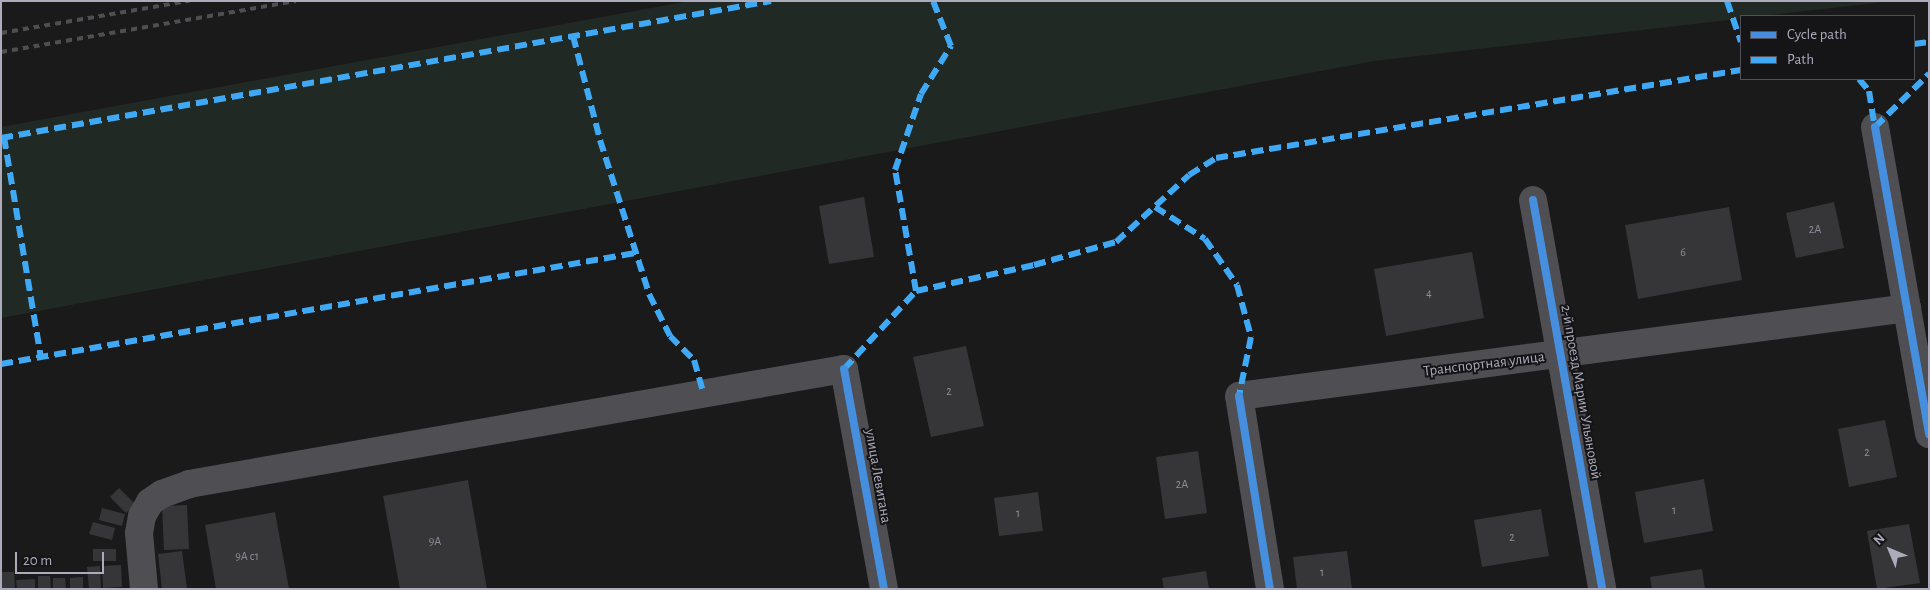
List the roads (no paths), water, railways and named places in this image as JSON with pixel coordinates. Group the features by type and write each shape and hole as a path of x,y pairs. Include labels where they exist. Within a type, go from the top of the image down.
{"street":[{"path":"1875,127 1929,434"},
{"name":"2-й проезд Марии Ульяновой","path":"1533,200 1602,589"},
{"name":"Транспортная улица","path":"1270,589 1239,396 1907,308"},
{"name":"улица Левитана","path":"144,589 139,550 142,516 150,502 162,494 189,484 844,369 884,589"}],"railway":[{"path":"1,33 189,1"},
{"path":"1,52 296,1"}]}
